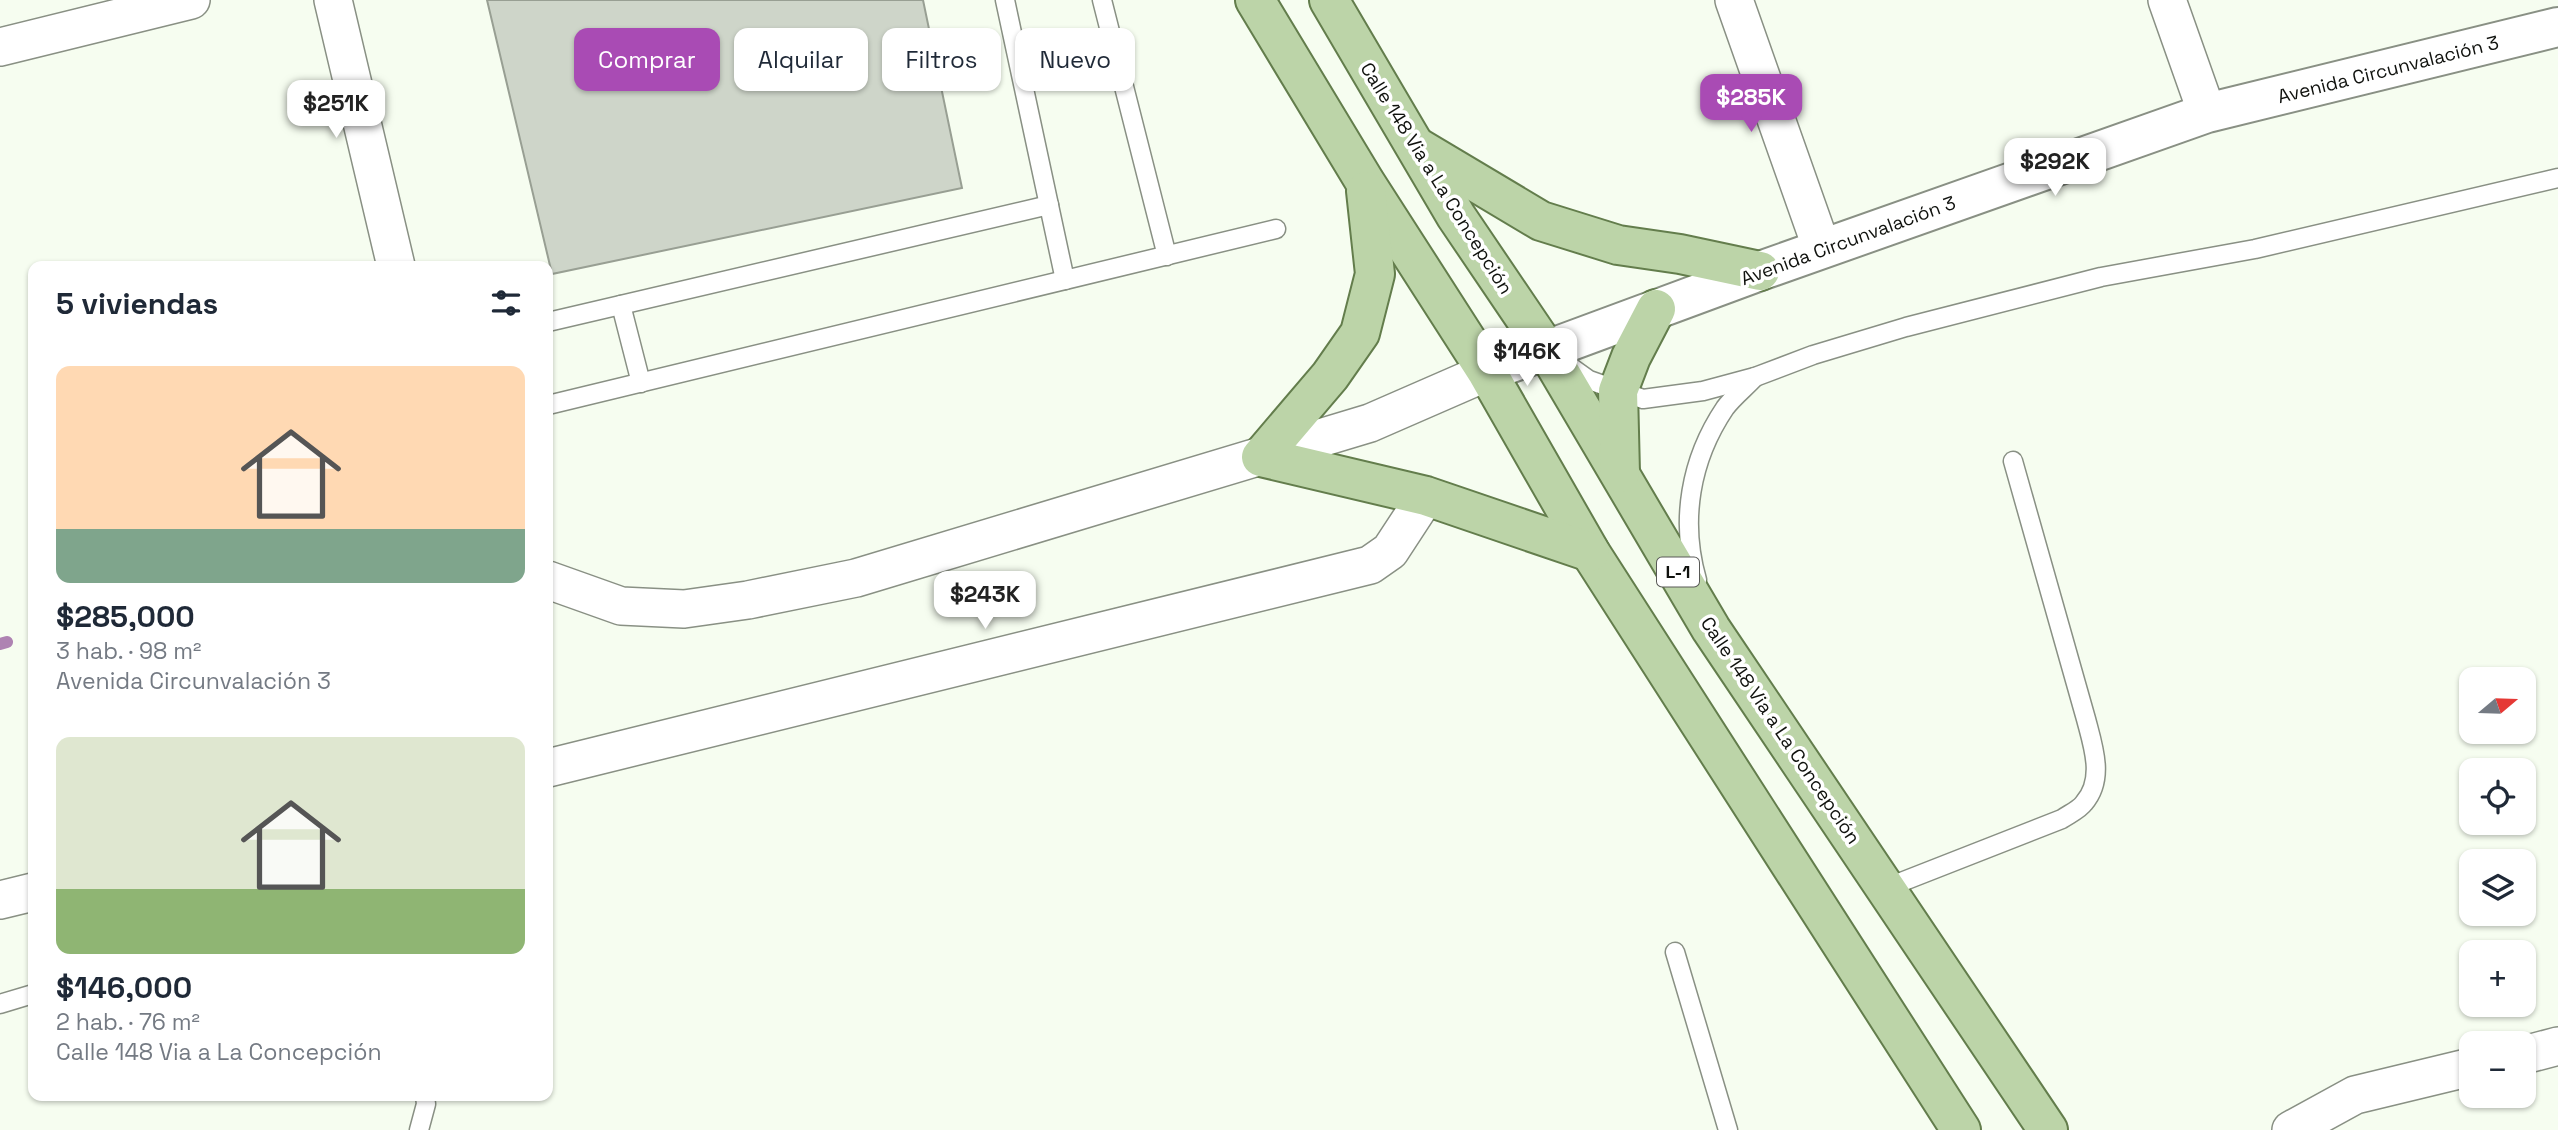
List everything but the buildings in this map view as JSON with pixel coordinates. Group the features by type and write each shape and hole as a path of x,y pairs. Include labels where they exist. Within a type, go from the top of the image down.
{"main road":[{"path":"1255,0 1365,182 1487,372 1590,552 1961,1130"},
{"name":"Calle 148 Via a La Concepción","path":"1329,0 1456,216 1546,349 1711,629 2048,1130"},
{"name":"Avenida Circunvalación 3","path":"1487,372 1760,271 2207,113 2558,27"},
{"path":"1414,145 1541,221 1618,245 1680,254 1760,271"},
{"path":"1365,182 1375,274 1360,333 1331,376 1261,457 1426,496 1590,552"},
{"path":"1620,475 1618,391 1631,356 1656,309"}],"street":[{"path":"0,47 191,0"},
{"path":"333,0 395,261"},
{"path":"1734,0 1822,249"},
{"path":"2167,0 2207,113"},
{"path":"553,582 621,606 684,609 748,600 856,578 1370,423 1487,372"},
{"path":"553,767 1370,565 1390,551 1426,496"},
{"path":"0,900 28,893"},
{"path":"2536,1052 2558,1046"},
{"path":"2291,1130 2355,1095 2459,1070"}],"lane":[{"path":"1005,0 1065,280"},
{"path":"1102,0 1167,256"},
{"path":"1546,349 1588,380 1643,399 1703,391 1755,377 1813,355 1906,327 2101,277 2255,249 2558,178"},
{"path":"553,322 1049,205"},
{"path":"553,404 1276,229"},
{"path":"621,305 641,383"},
{"path":"1711,629 1692,560 1687,523 1692,486 1707,440 1726,407 1755,377"},
{"path":"1886,888 2062,819 2084,804 2096,782 2096,758 2086,719 2013,461"},
{"path":"1675,952 1728,1130"},
{"path":"0,1004 28,996"},
{"path":"419,1130 426,1101"}],"waterway":[{"path":"0,644 7,642"}]}
